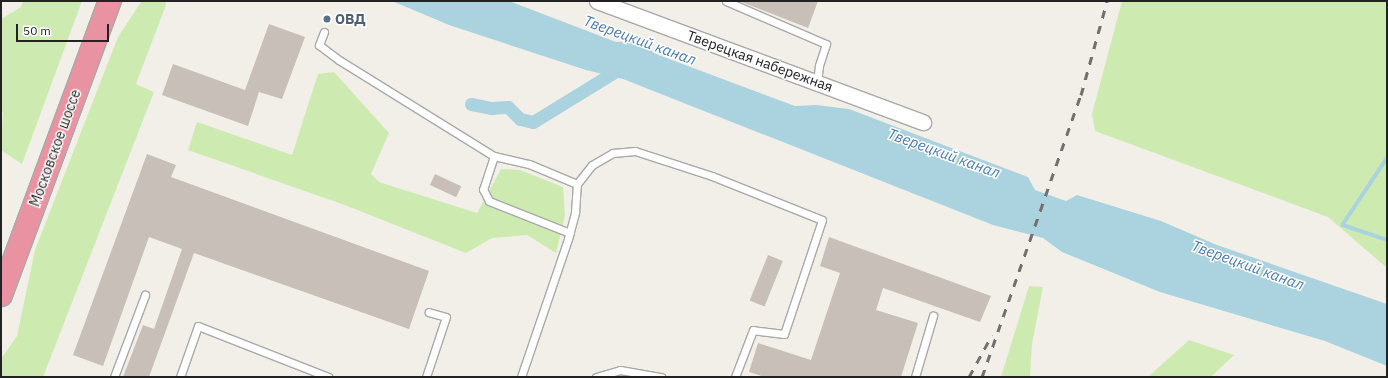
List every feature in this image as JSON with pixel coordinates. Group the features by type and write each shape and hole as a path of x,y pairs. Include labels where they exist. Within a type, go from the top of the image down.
{"highway":[{"name":"Московское шоссе","path":"3,286 110,1"}],"street":[{"name":"Тверецкая набережная","path":"597,1 923,122"}],"lane":[{"path":"726,1 826,44 819,66 817,83"},
{"path":"324,32 319,45 339,60 494,156 528,164 577,184"},
{"path":"521,377 570,233 575,212 577,184 592,165 612,153 635,151 712,176 822,220 784,334 753,330 735,377"},
{"path":"494,156 483,189 489,201 570,233"},
{"path":"114,377 145,295"},
{"path":"426,377 446,317 429,312"},
{"path":"915,377 933,316"},
{"path":"180,377 198,326 328,377"},
{"path":"596,377 620,370 661,377"}],"green space":[{"path":"23,1 82,1 22,164 1,150 3,112 1,110 1,19 21,7"},
{"path":"165,1 166,5 136,84 154,92 43,377 1,377 1,359 17,336 35,250 118,37 141,2"},
{"path":"1122,1 1387,1 1387,268 1328,217 1095,131 1092,114"},
{"path":"334,72 389,133 371,174 379,182 477,213 501,169 520,170 563,187 565,215 556,253 527,235 492,238 466,253 342,204 188,150 197,122 292,155 318,74"},
{"path":"1029,286 1043,287 1032,344 1030,377 1001,377"},
{"path":"1189,340 1234,355 1211,377 1148,377"}],"water":[{"name":"Тверецкий канал","path":"392,1 509,1 616,42 638,41 656,54 795,106 816,105 849,109 1028,177 1035,190 1066,201 1077,195 1161,221 1217,245 1387,304 1387,366 1325,341 1160,292 1062,252 1043,238 993,225 623,79 586,70 449,25"}],"building":[{"path":"739,1 818,1 808,28"},
{"path":"269,24 305,37 282,99 259,92 248,126 162,95 173,64 245,90"},
{"path":"147,154 176,165 171,177 429,271 409,329 194,253 149,377 123,377 143,325 154,329 182,249 149,237 103,366 73,355"},
{"path":"435,174 461,186 456,197 430,185"},
{"path":"829,237 991,296 980,322 883,288 876,310 918,323 901,377 765,377 749,372 758,343 811,360 840,273 820,266"},
{"path":"768,255 783,261 764,306 750,300"}],"waterway":[{"path":"471,104 492,108 508,107 520,119 533,122 624,66"},
{"path":"1387,159 1343,225 1387,240"}],"railway":[{"path":"982,377 1081,95 1107,1"},
{"path":"969,377 992,335"}],"place":[{"name":"ОВД","path":"327,19"}]}
